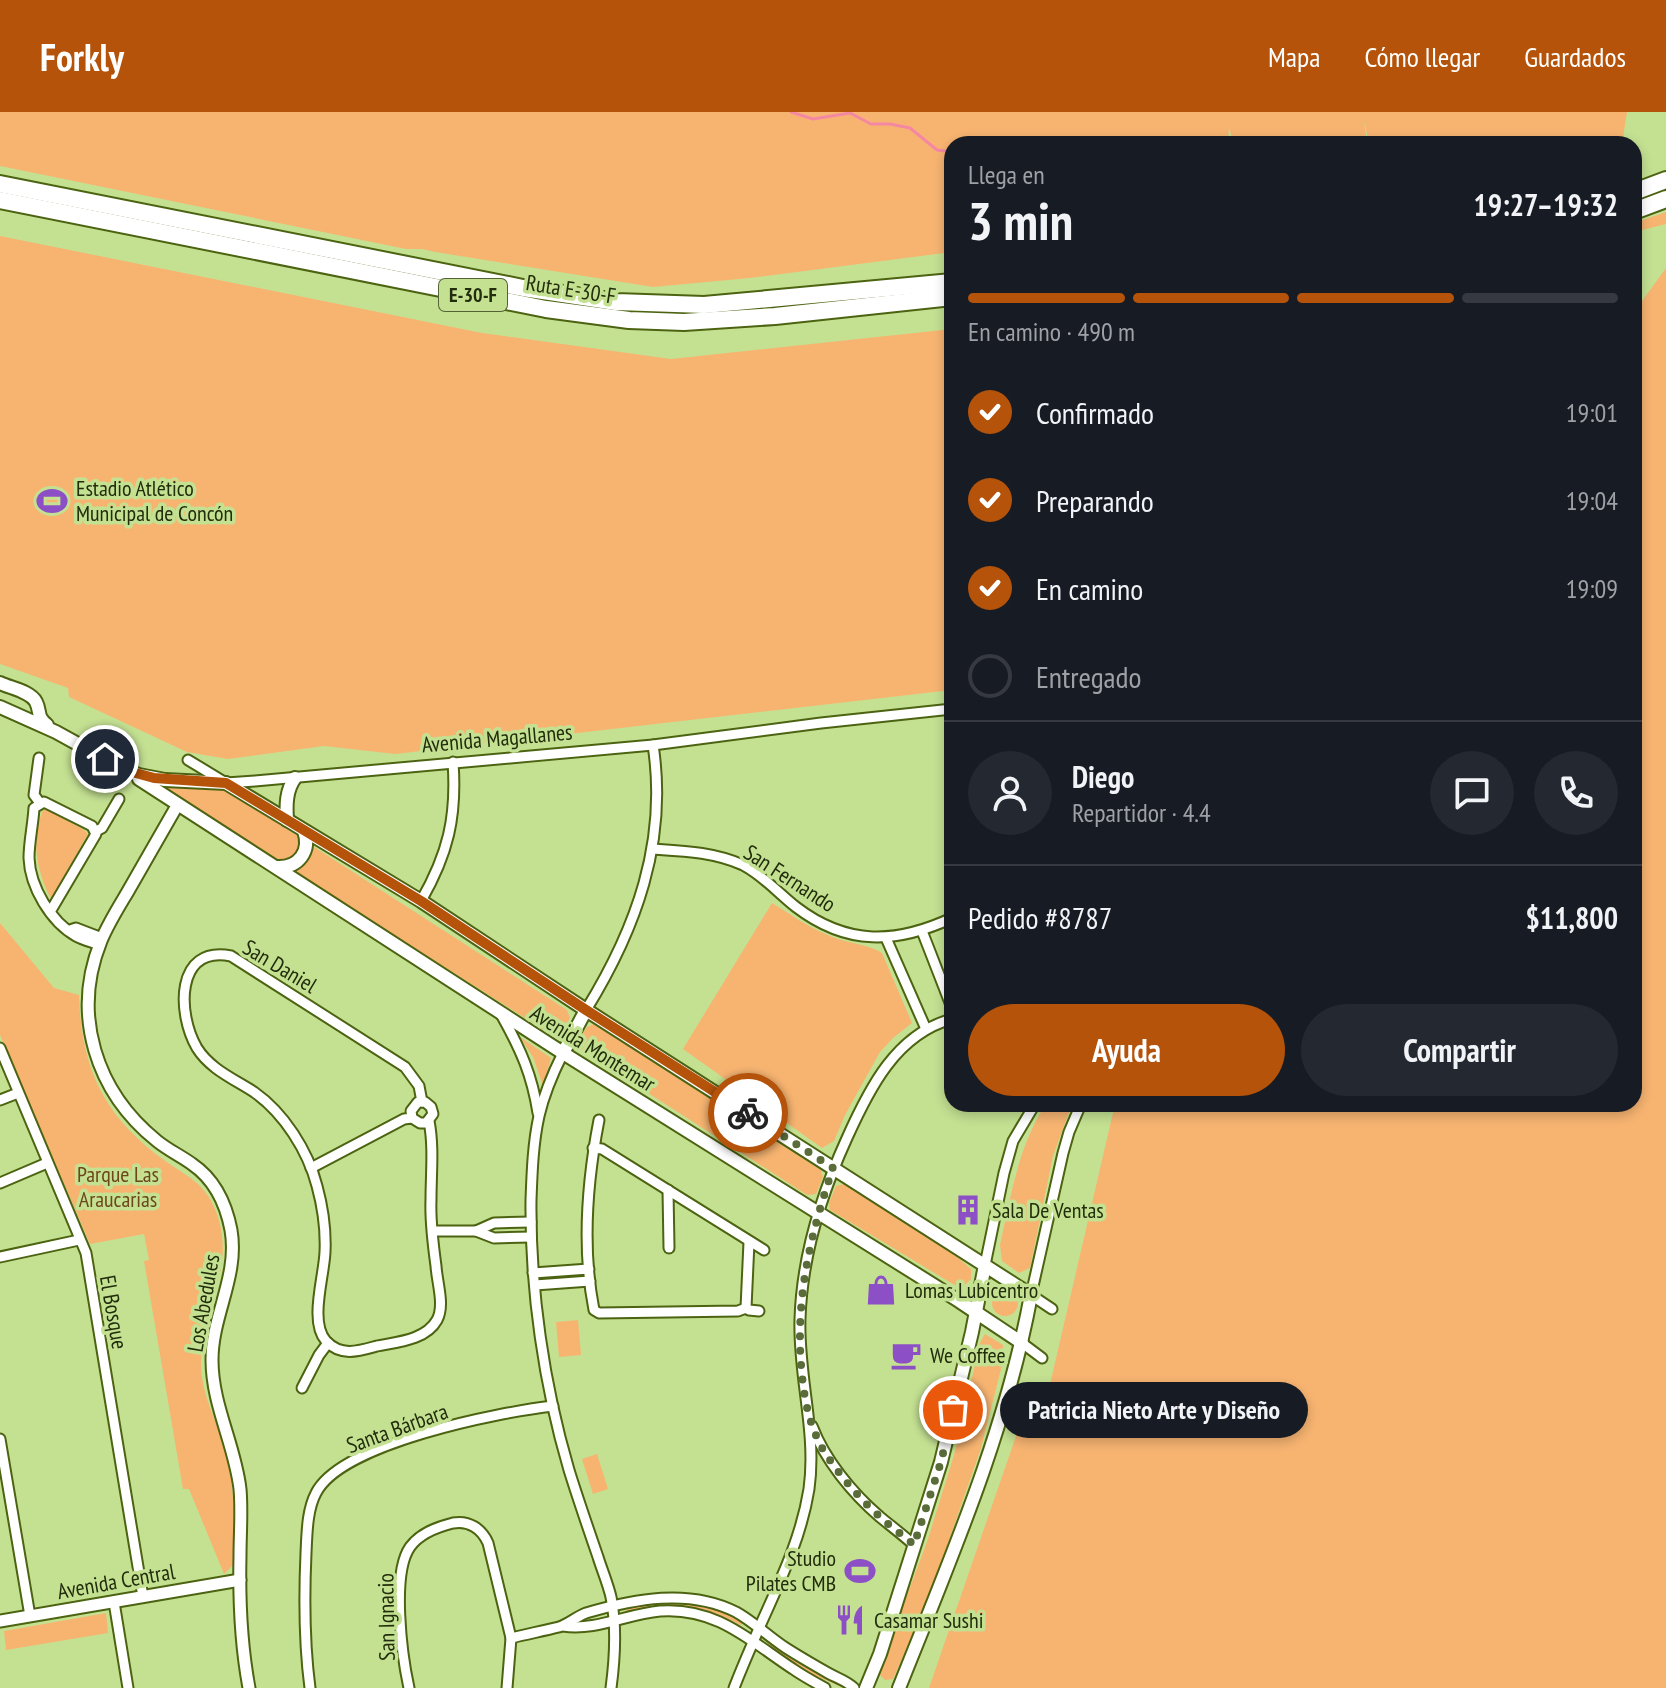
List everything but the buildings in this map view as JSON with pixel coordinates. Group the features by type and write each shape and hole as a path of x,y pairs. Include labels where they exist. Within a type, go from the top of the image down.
{"highway":[{"path":"1642,189 1666,180"},
{"name":"Ruta E-30-F","path":"0,184 523,288 616,302 704,305 944,283"},
{"path":"1642,208 1666,199"},
{"name":"Ruta E-30-F","path":"0,200 546,309 601,317 658,322 709,321 944,298"}],"main road":[{"name":"Avenida Magallanes","path":"0,683 34,699 40,719 56,732"},
{"path":"1,708 15,708 21,692"},
{"name":"Avenida Magallanes","path":"1,708 56,732 125,770 165,780 226,783"},
{"name":"Avenida Montemar","path":"125,770 500,1013 1022,1343"},
{"path":"287,820 287,801 295,778"},
{"name":"Avenida Montemar","path":"226,783 421,901 1031,1295"},
{"path":"277,867 293,865 302,857 306,844 304,831"},
{"path":"563,1053 586,1010"},
{"path":"866,1688 880,1654 941,1462 985,1265"},
{"path":"899,1688 951,1562 994,1435 1022,1343 1031,1295"}],"street":[{"name":"Avenida Magallanes","path":"226,783 653,745 944,710"},
{"path":"586,1010 627,935 653,849 656,826 653,745"},
{"path":"39,758 34,795 40,803"},
{"path":"188,760 226,783"},
{"path":"421,901 443,857 449,833 453,815 453,762"},
{"path":"96,831 102,828 119,799"},
{"path":"50,912 96,837 96,831 47,803 40,803 34,808 29,855 39,895 50,912 70,930 76,928 101,942"},
{"name":"Los Abedules","path":"178,804 101,942 90,985 89,1013 93,1042 102,1071 116,1097 134,1121 156,1141 191,1163 211,1182 224,1204 231,1228 232,1264 216,1326 212,1369 216,1397 237,1467 240,1492 240,1580 249,1688"},
{"name":"San Fernando","path":"653,849 691,851 729,859 762,877 800,910 824,924 860,936 886,938 922,931 944,921"},
{"path":"922,931 944,987"},
{"path":"886,938 926,1029"},
{"name":"San Daniel","path":"217,954 231,956 278,984 405,1067 419,1086 422,1102 429,1104 433,1110 429,1121 432,1138 431,1198 440,1307 438,1318 431,1328 408,1339 353,1352 339,1350 328,1343 318,1323 325,1234 321,1200 311,1168 296,1139 266,1101 210,1064 197,1047 184,1005 188,974 198,962 217,954"},
{"path":"500,1013 526,1062 539,1117"},
{"path":"734,1688 783,1578 806,1507 811,1470 809,1419 801,1370 800,1320 807,1254 818,1213 833,1168 863,1101 880,1074 901,1050 926,1029 944,1022"},
{"name":"El Bosque","path":"0,1048 86,1253 143,1597"},
{"path":"563,1053 539,1117 531,1179 533,1273 539,1326 565,1457 611,1596 615,1630 611,1688"},
{"path":"0,1100 18,1093"},
{"path":"412,1118 412,1107 422,1102"},
{"path":"985,1265 1013,1141 1030,1112"},
{"path":"1031,1295 1063,1153 1078,1112"},
{"path":"311,1168 395,1123 412,1118 420,1123 429,1121"},
{"path":"599,1120 588,1193 593,1308 599,1313 738,1311 746,1308 759,1311"},
{"path":"593,1148 602,1149 764,1250"},
{"path":"0,1183 47,1163"},
{"path":"668,1190 669,1248"},
{"path":"476,1231 494,1223 531,1222"},
{"path":"433,1231 476,1231 494,1238 531,1237"},
{"path":"0,1257 79,1240"},
{"path":"746,1308 749,1242"},
{"path":"533,1273 589,1269"},
{"path":"535,1285 590,1281"},
{"name":"Avenida Montemar","path":"1031,1295 1052,1309"},
{"path":"302,1388 328,1343"},
{"name":"Avenida Montemar","path":"1022,1343 1042,1358"},
{"name":"Santa Bárbara","path":"310,1688 304,1628 306,1542 311,1505 328,1476 349,1463 430,1431 553,1406"},
{"path":"809,1419 820,1444 869,1507 914,1545"},
{"path":"0,1439 30,1616"},
{"path":"811,1470 825,1465 835,1466"},
{"name":"San Ignacio","path":"409,1688 401,1642 404,1559 407,1551 424,1534 458,1522 471,1525 481,1532 490,1551 511,1638 507,1688"},
{"name":"Avenida Central","path":"0,1621 240,1580"},
{"path":"563,1626 587,1613 653,1598 692,1599 737,1613 782,1646 854,1688"},
{"path":"114,1602 128,1688"},
{"path":"511,1638 563,1626 589,1627 650,1612 688,1612 722,1622 825,1688"}],"green space":[{"path":"0,112 1627,112 1623,136 1367,136 1364,120 1366,136 1232,136 1229,128 1228,136 944,136 944,253 653,287 422,249 406,249 0,166"},
{"path":"1666,212 1666,224 1642,230 1642,220"},
{"path":"0,236 482,333 671,359 944,330 944,691 395,754 324,746 228,759 187,752 69,697 68,688 0,664"},
{"path":"1666,268 1666,1688 929,1688 1024,1413 1048,1393 1113,1112 1642,1112 1642,301"},
{"path":"166,788 223,788 299,837 298,850 282,862"},
{"path":"43,810 88,834 52,897 41,876 37,854 37,832"},
{"path":"311,845 567,1010 570,1018 561,1034 552,1035 293,871 307,861"},
{"path":"772,903 821,932 882,953 912,1023 880,1052 834,1141 822,1148 683,1049"},
{"name":"Parque Las Araucarias","path":"0,923 54,988 79,995 91,1068 111,1108 143,1144 200,1186 215,1209 223,1250 217,1288 202,1343 201,1363 204,1387 224,1444 232,1483 233,1565 224,1574 189,1489 183,1489 144,1261 149,1260 144,1234 90,1244 0,1035"},
{"path":"594,1024 821,1170 823,1177 816,1194 807,1195 578,1048 577,1043 587,1027"},
{"path":"520,1037 551,1058 543,1086 533,1057"},
{"path":"1041,1112 1069,1112 1053,1156 1030,1268 1019,1273 1002,1261 1000,1245 1022,1154"},
{"path":"844,1184 957,1257 971,1269 971,1279 961,1289 830,1210 829,1203 836,1186"},
{"path":"1005,1290 1014,1294 1018,1303 1014,1312 1005,1316 996,1312 992,1303 996,1294"},
{"path":"578,1320 581,1355 559,1357 556,1322"},
{"path":"985,1334 1003,1345 1002,1365 981,1448 931,1592 893,1679 885,1680 878,1673 927,1542 955,1452 980,1343"},
{"path":"597,1454 608,1489 593,1494 582,1459"},
{"path":"673,1601 717,1610 742,1624 699,1609 626,1611 654,1602"},
{"path":"106,1613 108,1633 6,1650 4,1631"},
{"path":"771,1643 792,1658 845,1685 844,1688 812,1674 769,1646"}],"waterway":[{"path":"791,112 813,119 850,113 871,124 910,128 937,150 944,151"}],"way so far":[{"path":"748,1113 833,1168 807,1254 801,1295 801,1370 809,1419 827,1456 844,1479 878,1515 914,1545 941,1462 953,1410"}],"place":[{"name":"Estadio Atlético Municipal de Concón","path":"52,501"},
{"name":"Sala De Ventas","path":"968,1210"},
{"name":"Lomas Lubicentro","path":"881,1290"},
{"name":"We Coffee","path":"906,1355"},
{"name":"Patricia Nieto Arte y Diseño","path":"953,1410"},
{"name":"Studio Pilates CMB","path":"860,1571"},
{"name":"Casamar Sushi","path":"850,1620"}],"route":[{"path":"105,759 125,770 154,778 226,783 421,901 748,1113"}]}
